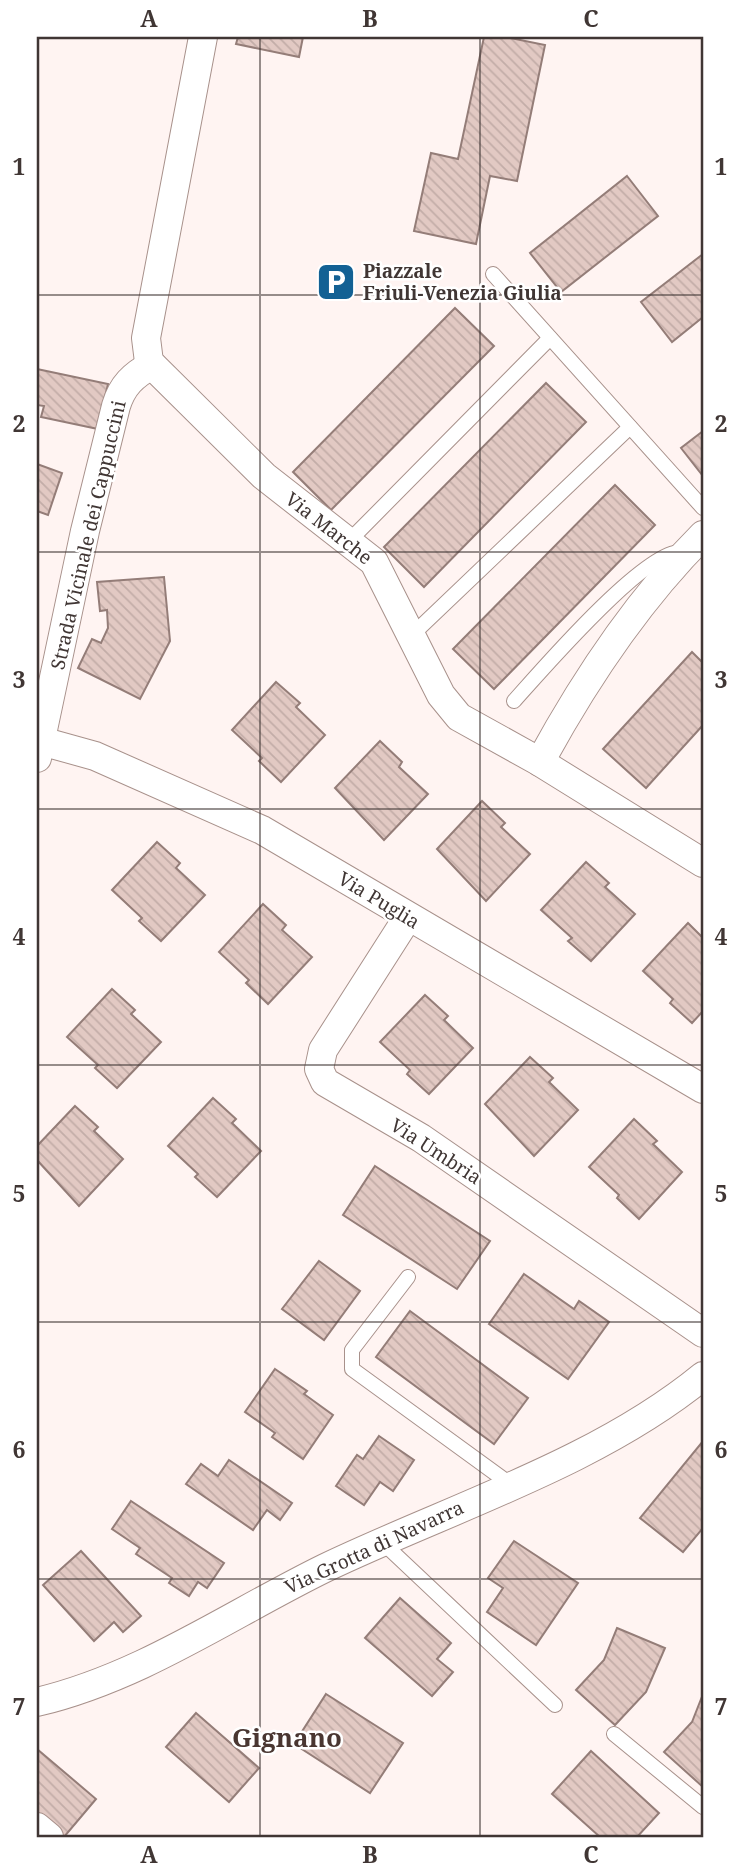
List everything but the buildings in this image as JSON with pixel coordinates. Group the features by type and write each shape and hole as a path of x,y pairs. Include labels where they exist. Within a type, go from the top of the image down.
{"street":[{"path":"152,365 147,356 146,338 203,37"},
{"name":"Via Marche","path":"152,365 264,475 349,541 379,568 441,695 454,713 476,728 540,762 703,863"},
{"name":"Strada Vicinale dei Cappuccini","path":"39,750 85,531 116,406 132,377 152,365"},
{"path":"540,762 588,679 694,545"},
{"name":"Via Puglia","path":"39,750 95,756 262,830 703,1089"},
{"name":"Via Umbria","path":"408,917 323,1050 319,1069 325,1082 411,1132 703,1333"},
{"name":"Via Grotta di Navarra","path":"37,1702 124,1675 277,1592 615,1434 699,1387"},
{"path":"37,1827 49,1837"}],"lane":[{"path":"493,274 703,508"},
{"path":"349,541 550,338"},
{"path":"412,635 630,427"},
{"path":"514,701 622,589 667,554 694,545"},
{"path":"408,1277 352,1350 352,1369 510,1485"},
{"path":"382,1542 555,1705"},
{"path":"614,1734 703,1807"}],"place":[{"name":"Piazzale Friuli-Venezia Giulia","path":"336,282"}],"district":[{"name":"Gignano","path":"287,1738"}]}
